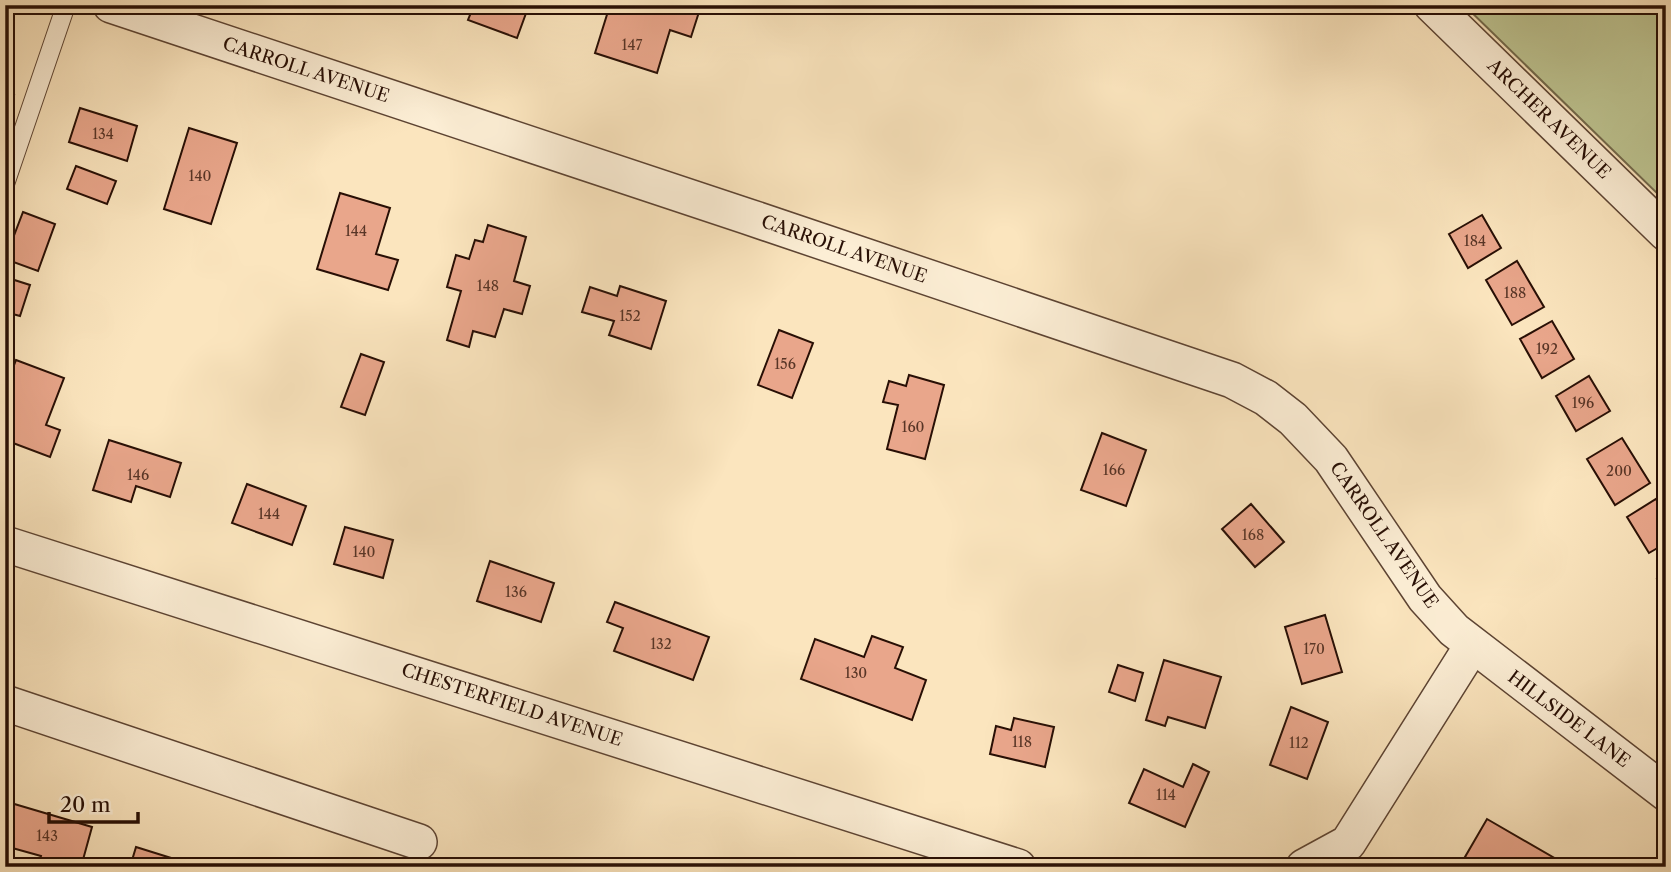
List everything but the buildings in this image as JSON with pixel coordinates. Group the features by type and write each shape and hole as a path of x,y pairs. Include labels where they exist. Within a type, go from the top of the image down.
{"street":[{"name":"CARROLL AVENUE","path":"111,5 1232,380 1266,398 1293,419 1331,459 1425,598 1472,646"},
{"name":"ARCHER AVENUE","path":"1432,5 1666,233"},
{"name":"CHESTERFIELD AVENUE","path":"5,544 1018,867"},
{"name":"HILLSIDE LANE","path":"1472,646 1666,793"},
{"path":"1304,867 1348,843 1472,646"},
{"path":"5,703 419,842"}],"lane":[{"path":"5,184 66,5"}],"green space":[{"path":"1464,5 1666,5 1666,202"}]}
